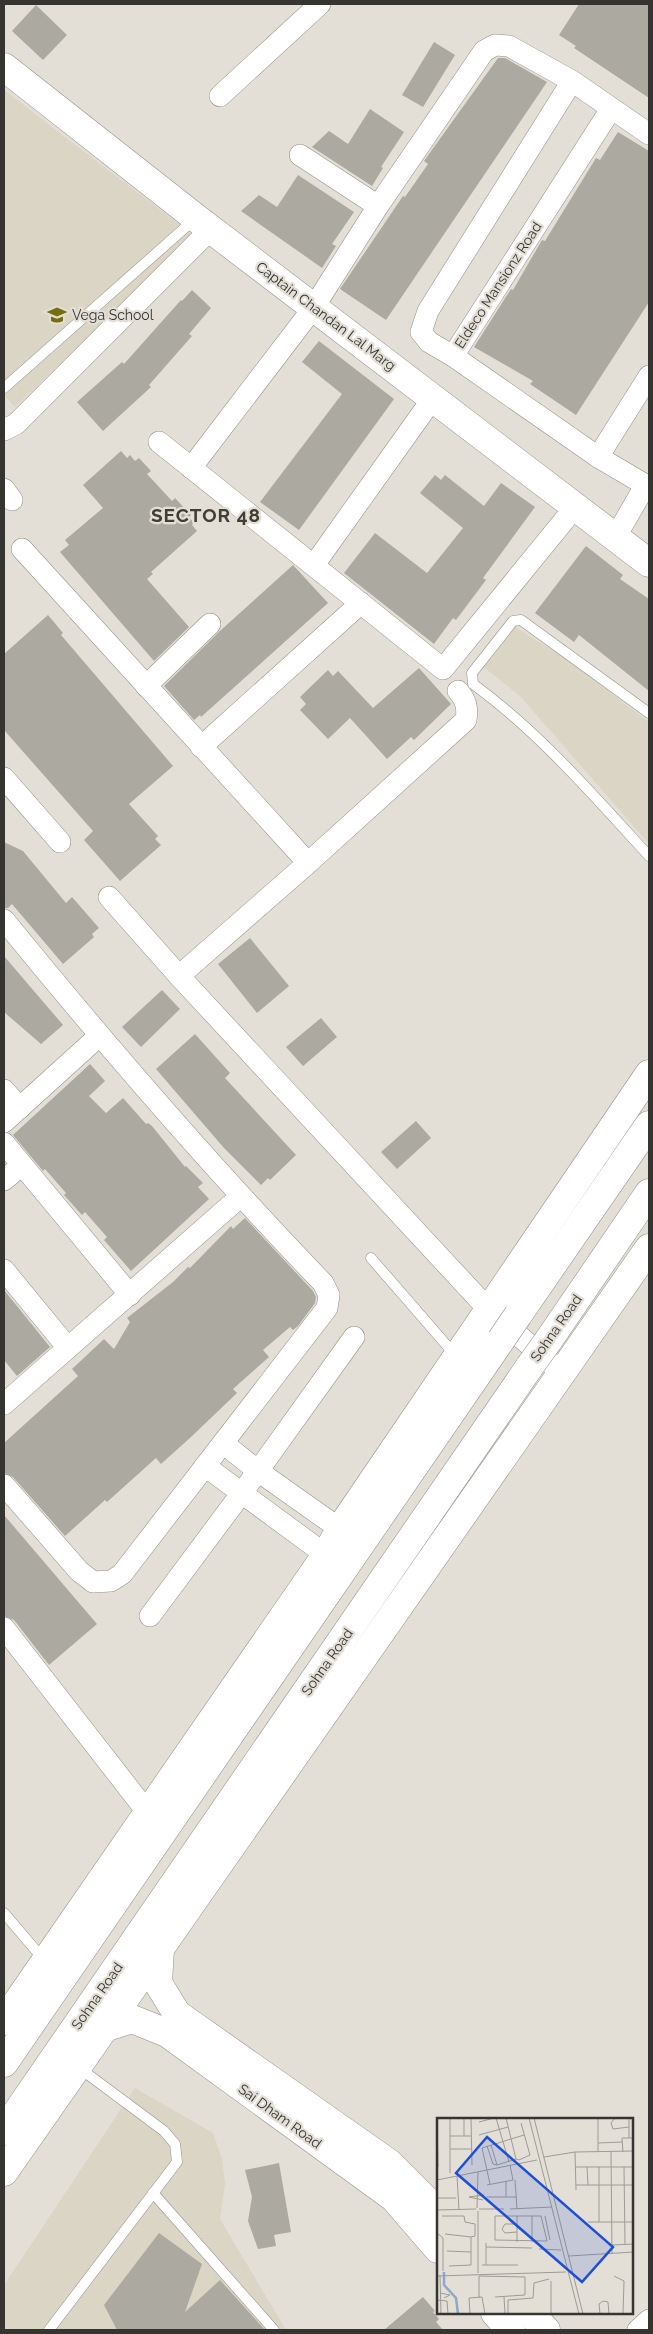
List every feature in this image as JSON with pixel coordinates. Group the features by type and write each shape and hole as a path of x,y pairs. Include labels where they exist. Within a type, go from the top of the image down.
{"main road":[{"name":"Captain Chandan Lal Marg","path":"4,67 204,224 649,563"},
{"path":"4,2021 326,1555 340,1529 649,1074"},
{"path":"4,2063 649,1125"},
{"name":"Sohna Road","path":"4,2131 649,1193"},
{"path":"4,2172 649,1248"},
{"name":"Sai Dham Road","path":"160,1949 158,1983 177,2014 394,2198 437,2247"},
{"name":"Sai Dham Road","path":"104,2028 132,2019 166,2033 287,2106 389,2163 437,2211"},
{"path":"496,2314 511,2330"},
{"path":"531,2314 546,2330"}],"street":[{"path":"220,96 320,4"},
{"path":"192,468 314,307 378,206 484,51 495,45 509,46 572,81 649,134"},
{"name":"Eldeco Mansionz Road","path":"572,81 428,310 421,332 429,342 453,356 611,109"},
{"path":"300,155 378,206"},
{"path":"4,430 16,424 204,224"},
{"path":"453,356 598,457 647,487 615,538"},
{"path":"598,457 649,376"},
{"path":"314,565 433,398"},
{"path":"159,442 443,669 575,507"},
{"path":"22,549 308,863"},
{"path":"201,747 361,603"},
{"path":"146,686 210,624"},
{"path":"179,976 308,863 466,720 468,709 464,698 458,691"},
{"path":"4,778 60,842"},
{"path":"109,897 179,976 489,1310 562,1373"},
{"path":"4,920 99,1036 240,1197 323,1283 329,1295 327,1308 122,1574 111,1581 93,1582 78,1571 4,1485"},
{"path":"4,1122 99,1036"},
{"path":"4,1090 20,1108"},
{"path":"4,1144 130,1295"},
{"path":"4,1180 22,1165"},
{"path":"4,1404 240,1197"},
{"path":"4,1270 68,1348"},
{"path":"150,1616 258,1471 354,1337"},
{"path":"223,1443 258,1471 340,1529"},
{"path":"206,1466 240,1494 326,1555"},
{"path":"4,1628 148,1813"},
{"path":"638,2330 649,2320"}],"lane":[{"path":"4,388 204,224"},
{"path":"649,713 521,620 513,621 503,631 472,673 473,684 542,741 649,856"},
{"path":"371,1258 457,1357"},
{"path":"4,1913 45,1961"},
{"path":"49,2330 178,2162 175,2144 164,2131 78,2066"},
{"path":"154,2193 274,2330"}],"shaded area":[{"name":"Vega School","path":"4,90 193,235 15,407 4,395"},
{"path":"515,627 565,658 649,722 649,844 520,696 482,666"},
{"path":"135,2088 213,2133 222,2159 225,2184 220,2219 286,2330 4,2330 4,2285"}],"building":[{"path":"579,4 649,4 649,98 574,48 576,46 559,35"},
{"path":"36,5 67,35 43,60 12,31"},
{"path":"434,42 455,55 423,107 402,95"},
{"path":"498,58 505,58 547,82 386,320 340,289 403,196 405,197 428,164 424,161"},
{"path":"370,109 404,132 381,167 383,168 372,186 312,147 329,131 348,144"},
{"path":"618,132 649,151 649,302 576,415 530,384 533,381 474,347 511,289 513,290 542,240 545,241 596,158 600,160"},
{"path":"298,175 354,212 332,244 336,246 322,268 241,211 259,195 277,207"},
{"path":"192,290 211,308 189,334 192,336 149,385 151,387 103,431 77,402 122,362 124,364"},
{"path":"319,341 394,399 299,530 260,502 342,394 302,362"},
{"path":"121,451 127,458 130,455 135,461 139,458 151,471 147,474 172,501 175,498 191,515 189,517 194,523 192,525 197,531 151,572 153,574 147,579 189,627 154,661 60,552 69,545 65,540 103,508 83,485"},
{"path":"435,475 441,480 445,475 484,506 501,483 535,507 483,578 486,580 456,620 453,618 434,644 344,573 375,533 427,573 463,528 420,493"},
{"path":"586,546 623,575 620,579 649,599 649,691 579,635 574,642 535,613"},
{"path":"293,565 328,603 201,717 200,715 194,720 164,686 221,630"},
{"path":"48,615 63,633 61,635 173,766 129,804 158,836 155,839 161,845 120,881 84,840 93,831 4,730 4,654"},
{"path":"419,668 451,704 414,740 411,737 387,759 350,718 328,739 300,710 306,704 300,697 328,670 333,676 338,671 373,708"},
{"path":"4,842 23,851 66,903 72,897 99,928 92,934 94,937 63,964 12,904 8,908 4,908"},
{"path":"250,938 289,986 257,1013 218,964"},
{"path":"4,956 63,1025 41,1044 4,1012"},
{"path":"162,990 180,1009 141,1047 122,1027"},
{"path":"321,1018 337,1037 303,1066 286,1047"},
{"path":"195,1034 230,1073 225,1078 296,1155 270,1180 268,1178 261,1185 224,1148 156,1069"},
{"path":"90,1064 105,1081 89,1096 106,1113 123,1098 146,1124 148,1123 152,1126 185,1167 203,1183 198,1187 209,1199 131,1271 104,1240 107,1237 85,1212 82,1215 64,1195 66,1193 45,1169 43,1171 13,1135"},
{"path":"416,1121 431,1138 397,1169 381,1152"},
{"path":"245,1218 313,1291 316,1297 315,1303 298,1326 293,1330 290,1327 263,1350 269,1357 233,1389 237,1393 191,1437 161,1464 156,1458 107,1502 105,1500 65,1536 13,1477 4,1473 4,1443 78,1376 72,1369 104,1339 114,1349 130,1322 127,1318 173,1282 188,1267 190,1268 231,1226 233,1229"},
{"path":"4,1290 50,1347 17,1376 4,1360"},
{"path":"4,1515 97,1624 49,1665 14,1620 4,1616"},
{"path":"279,2163 291,2232 274,2235 276,2246 258,2249 248,2221 252,2197 245,2170"},
{"path":"159,2233 202,2264 185,2312 220,2280 265,2330 117,2330 104,2305"},
{"path":"423,2297 435,2311 433,2312 439,2319 436,2322 443,2330 384,2330"}],"place":[{"name":"Vega School","path":"57,315"}],"district":[{"name":"SECTOR 48","path":"206,515"}]}
